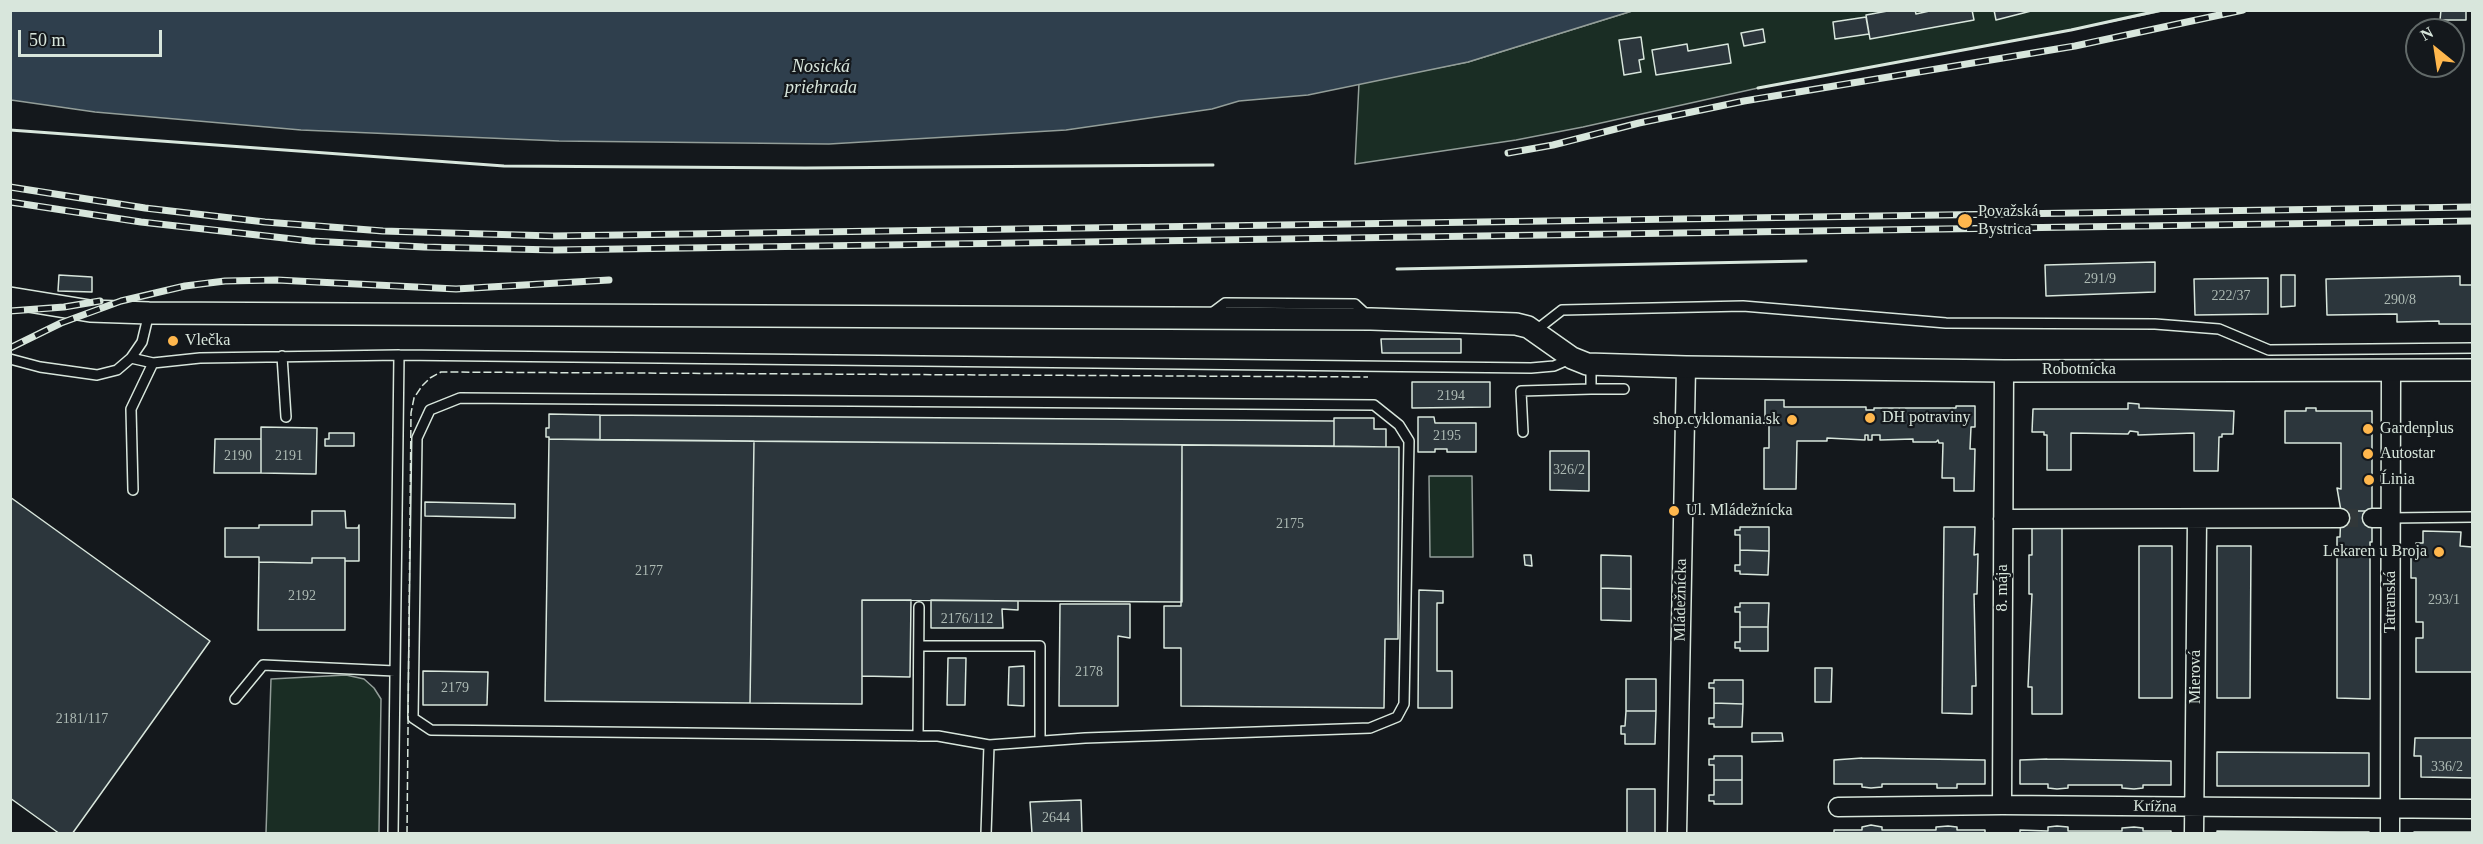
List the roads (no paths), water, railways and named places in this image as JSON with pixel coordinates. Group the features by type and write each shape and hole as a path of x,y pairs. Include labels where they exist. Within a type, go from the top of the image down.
{"street":[{"path":"10,298 90,311 149,313 1205,318 1516,324 1535,332 1582,361"},
{"name":"Robotnícka","path":"1582,361 1686,367 2004,371 2266,360 2391,370 2472,370"},
{"name":"Mládežnícka","path":"1677,834 1686,367"},
{"name":"Tatranská","path":"2390,834 2391,370"},
{"name":"8. mája","path":"2002,805 2004,371"},
{"path":"2003,519 2340,518"},
{"path":"2372,518 2391,518"},
{"name":"Mierová","path":"2194,834 2197,520"},
{"name":"Krížna","path":"1838,807 2002,805 2472,809"}],"lane":[{"path":"1535,332 1562,310 1743,306 1946,323 2166,325 2219,329 2266,360 2472,348"},
{"path":"10,359 40,367 97,375 117,370 131,358 142,342 149,313"},
{"path":"131,358 153,363 200,358 399,355 1531,368 1582,361 1592,389"},
{"path":"393,834 399,355"},
{"path":"282,356 286,417"},
{"path":"133,490 131,409 153,363"},
{"path":"1523,432 1521,391 1624,389"},
{"path":"460,398 1374,405 1399,425 1409,441 1404,704 1396,717 1370,728 1040,741 989,745 938,736 431,730 413,718 417,438 430,410 460,398"},
{"path":"2391,518 2472,518"},
{"path":"918,736 919,607"},
{"path":"919,646 1040,646 1040,741"},
{"path":"235,699 263,665 395,671"},
{"path":"986,834 989,745"}],"water":[{"name":"Nosická priehrada","path":"11,10 1632,11 1468,62 1308,95 1239,101 1212,109 1066,130 829,144 559,141 301,130 95,112 11,100"}],"tunnel":[{"path":"2340,518 2372,518"}],"railway":[{"path":"1508,153 1553,145 1639,123 1744,101 2075,46 2243,10"},
{"path":"10,187 145,208 265,222 383,231 553,236 2472,207"},
{"path":"10,202 141,222 311,241 424,247 554,250 2472,221"},
{"path":"10,348 61,323 121,301 185,286 225,281 277,280 456,289 609,280"},
{"path":"10,311 64,307 100,301"}],"place":[{"name":"Považská Bystrica","path":"1965,221"},
{"name":"Vlečka","path":"173,341"},
{"name":"DH potraviny","path":"1870,418"},
{"name":"shop.cyklomania.sk","path":"1792,420"},
{"name":"Gardenplus","path":"2368,429"},
{"name":"Autostar","path":"2368,454"},
{"name":"Ĺinia","path":"2369,480"},
{"name":"Ul. Mládežnícka","path":"1674,511"},
{"name":"Lekaren u Broja","path":"2439,552"}]}
